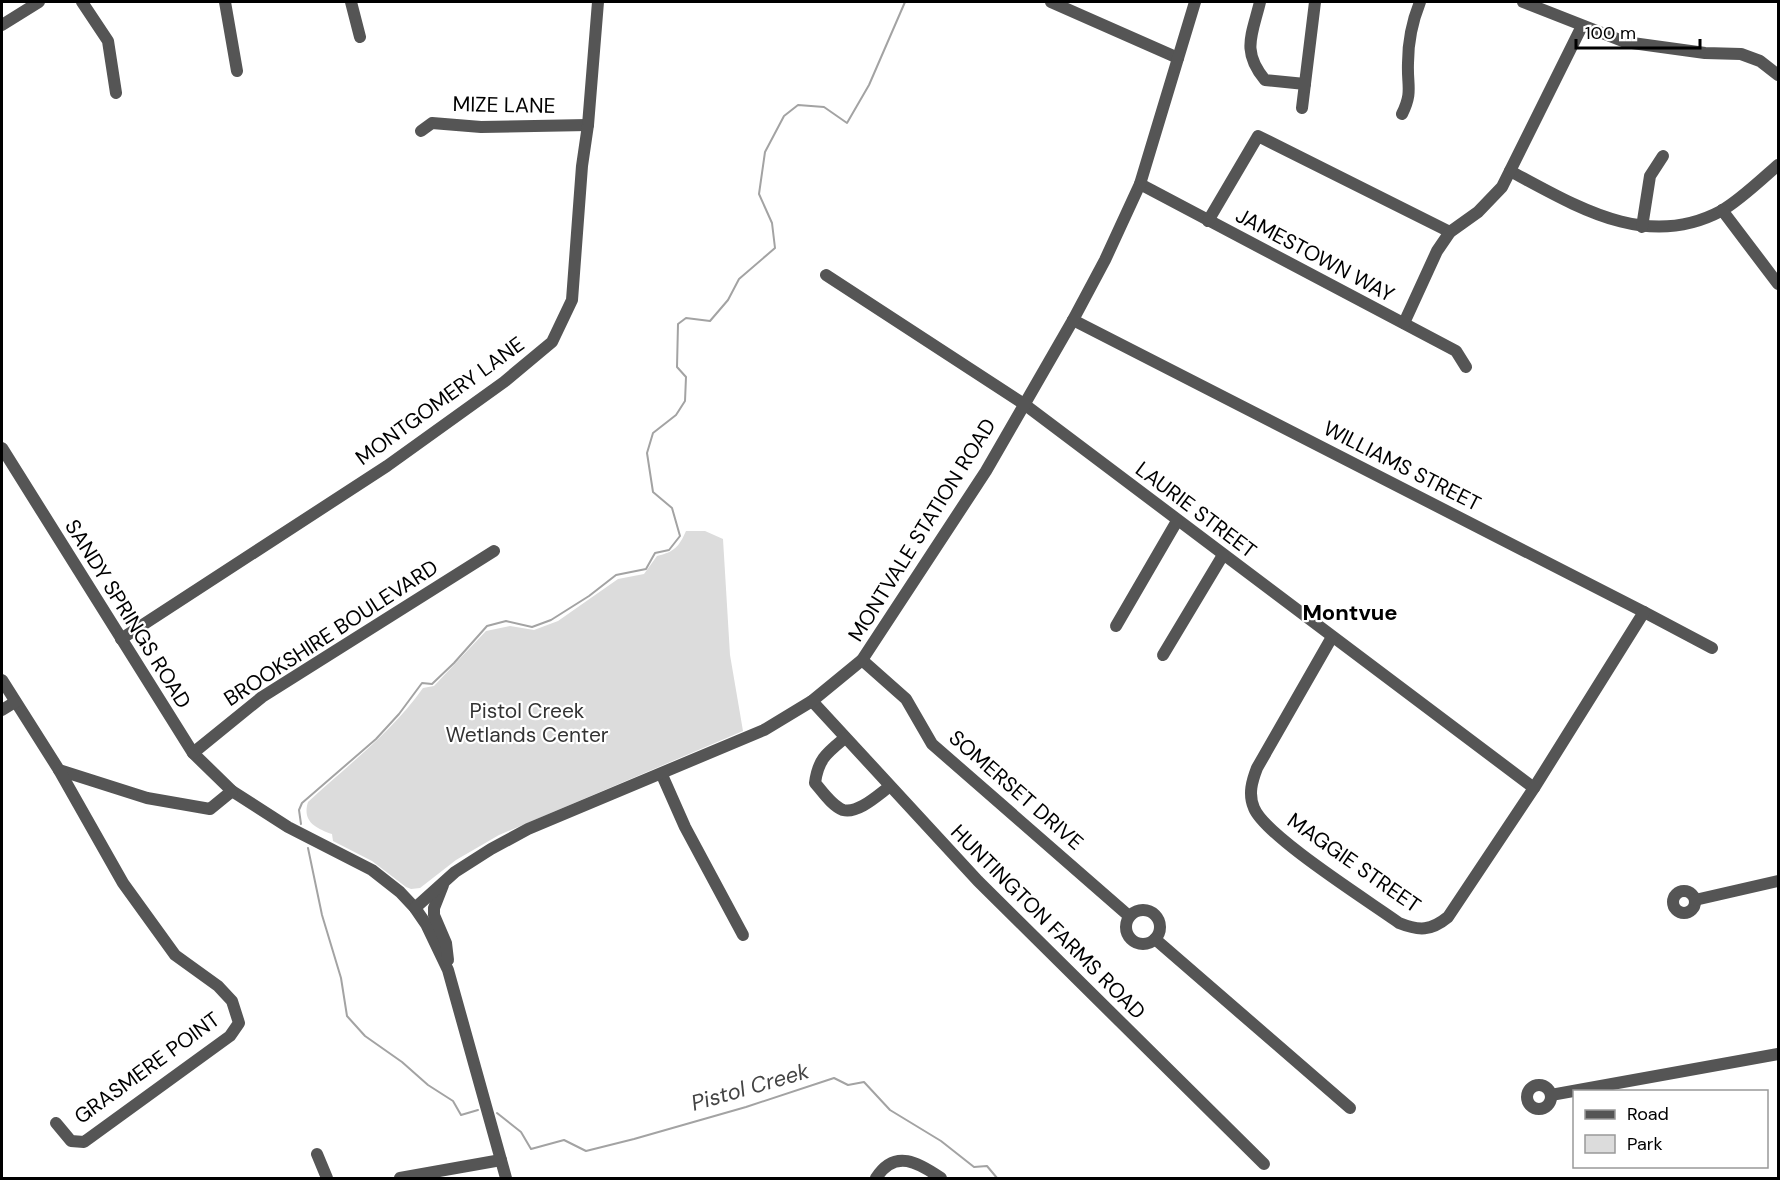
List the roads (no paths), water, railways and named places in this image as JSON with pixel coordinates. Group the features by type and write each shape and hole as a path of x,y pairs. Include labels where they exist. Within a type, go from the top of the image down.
{"street":[{"path":"2,25 39,2"},
{"path":"82,2 108,41 116,93"},
{"path":"225,2 237,70"},
{"path":"351,2 360,38"},
{"name":"MONTGOMERY LANE","path":"121,639 387,466 504,382 552,342 572,300 598,2"},
{"path":"1051,2 1178,58"},
{"name":"MONTVALE STATION ROAD","path":"415,908 455,872 491,849 528,829 662,775 764,730 812,701 862,660 986,471 1105,260 1140,184 1195,2"},
{"path":"1260,2 1249,47 1254,66 1265,80 1305,84"},
{"path":"1302,108 1315,2"},
{"path":"1402,114 1409,99 1409,39 1420,2"},
{"path":"1523,2 1625,42 1741,54 1761,61 1779,75"},
{"path":"1404,323 1437,251 1450,232 1478,212 1502,187 1582,26"},
{"name":"MIZE LANE","path":"421,131 432,123 481,127 588,125"},
{"path":"1208,221 1258,136 1450,232"},
{"path":"1642,227 1650,176 1662,156"},
{"path":"1510,171 1598,214 1642,227 1664,228 1687,225 1722,210 1779,165"},
{"name":"JAMESTOWN WAY","path":"1140,184 1456,351 1466,368"},
{"path":"1722,210 1779,284"},
{"name":"LAURIE STREET","path":"826,275 1024,404 1534,788"},
{"name":"WILLIAMS STREET","path":"1073,320 1712,648"},
{"name":"SANDY SPRINGS ROAD","path":"2,448 193,753 232,791 288,827 372,870 400,892 415,908"},
{"path":"1116,626 1177,521"},
{"name":"BROOKSHIRE BOULEVARD","path":"193,753 262,697 494,551"},
{"path":"1163,655 1223,555"},
{"name":"MAGGIE STREET","path":"1332,637 1257,768 1251,785 1254,810 1260,819 1283,840 1399,922 1413,929 1426,929 1437,926 1448,917 1534,788 1644,612"},
{"name":"SOMERSET DRIVE","path":"862,660 906,699 932,744 1129,916"},
{"path":"2,680 59,770 147,798 210,809 232,791"},
{"name":"HUNTINGTON FARMS ROAD","path":"812,701 978,881 1264,1164"},
{"path":"2,710 15,702"},
{"path":"845,738 817,767 815,783 831,801 842,810 855,810 889,787"},
{"name":"GRASMERE POINT","path":"56,1123 71,1140 84,1142 230,1036 239,1023 232,1001 218,986 176,955 123,883 59,770"},
{"path":"662,775 685,827 744,935"},
{"path":"1695,900 1779,881"},
{"path":"444,883 434,908 434,915 446,943 448,970"},
{"path":"415,908 438,945 448,970 506,1179"},
{"path":"1146,910 1154,914 1159,922 1159,931 1155,939 1139,944 1131,940 1126,932 1129,916 1137,911 1146,910"},
{"path":"1155,939 1350,1108"},
{"path":"1579,1090 1779,1054"},
{"path":"1551,1095 1573,1091"},
{"path":"317,1154 327,1179"},
{"path":"400,1179 501,1160"},
{"path":"876,1179 882,1169 892,1163 909,1160 921,1164 941,1179"}],"waterway":[{"name":"Pistol Creek","path":"301,824 299,810 302,803 376,739 399,714 422,683 432,684 487,626 506,621 532,627 551,620 589,596 616,575 646,569 655,553 669,550 680,536 672,508 653,492 647,453 653,433 676,415 685,401 686,377 677,367 678,324 686,318 710,321 728,300 739,279 775,248 772,223 759,194 765,152 784,116 798,105 824,107 847,123 869,85 905,2"},
{"name":"Pistol Creek","path":"308,848 322,915 341,978 347,1016 365,1036 402,1062 428,1085 453,1101 461,1115 478,1110"},
{"name":"Pistol Creek","path":"497,1113 521,1132 531,1149 564,1140 586,1151 746,1107 834,1078 848,1085 864,1082 890,1110 941,1141 974,1167 987,1166 997,1178"}],"district":[{"name":"Montvue","path":"1350,612"}],"park label":[{"name":"Pistol Creek Wetlands Center","path":"527,723"}]}
